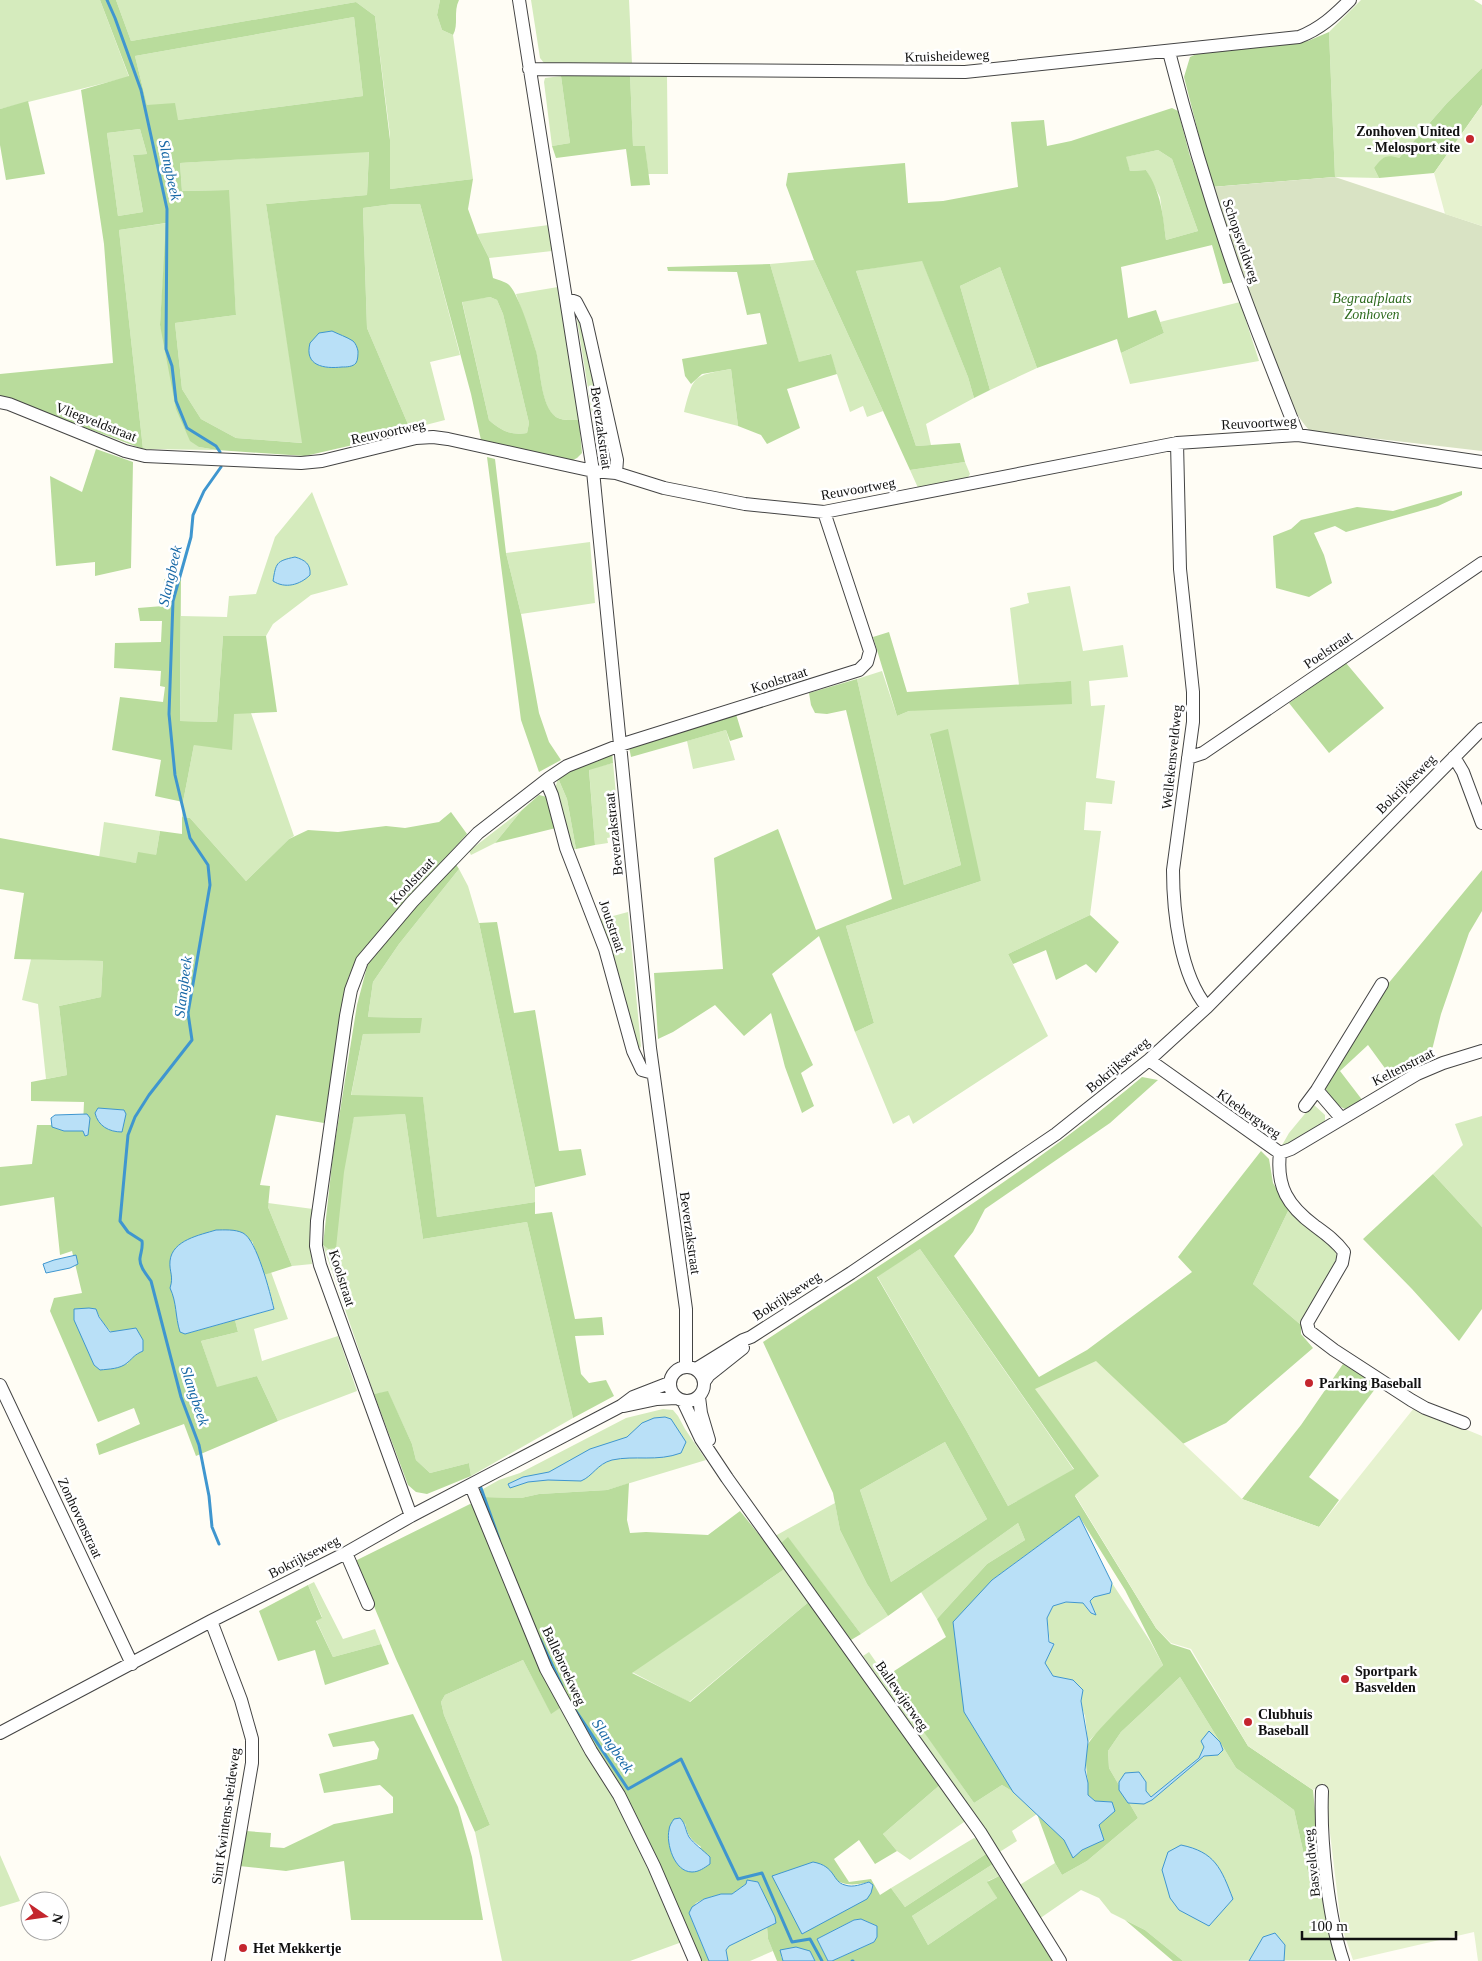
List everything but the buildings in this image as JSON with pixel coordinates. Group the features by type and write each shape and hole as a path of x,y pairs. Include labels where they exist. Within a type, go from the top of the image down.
{"street":[{"name":"Beverzakstraat","path":"519,0 593,471 653,1073 686,1309 691,1368"},
{"name":"Kruisheideweg","path":"529,69 965,72 1299,38 1314,32 1325,24 1350,0"},
{"name":"Schopsveldweg","path":"1169,52 1183,109 1208,192 1236,273 1298,436"},
{"name":"Beverzakstraat","path":"567,299 576,302 586,321 616,460 616,474"},
{"name":"Vliegveldstraat","path":"0,402 125,451 158,457 213,459"},
{"name":"Reuvoortweg","path":"213,459 302,463 322,461 416,438 432,437 593,471 616,474 664,488 735,503 786,510 824,512 1177,443 1298,436 1482,462"},
{"name":"Wellekensveldweg","path":"1177,443 1181,578 1193,692 1193,722 1173,870 1174,912 1192,986 1207,1007"},
{"name":"Koolstraat","path":"411,1516 320,1265 316,1246 317,1221 346,1016 351,990 362,961 412,902 478,833 567,766 620,746 859,670 868,662 870,651 824,512"},
{"name":"Poelstraat","path":"1188,758 1203,753 1482,563"},
{"name":"Bokrijkseweg","path":"0,1733 211,1621 346,1553 411,1516 622,1406 633,1397 669,1383 672,1373 676,1370 691,1368 751,1337 851,1273 1056,1134 1149,1060 1207,1007 1482,729"},
{"name":"Bokrijkseweg","path":"1454,756 1463,772 1482,823"},
{"name":"Joutstraat","path":"546,781 552,795 566,848 605,949 633,1051 642,1070 653,1073"},
{"path":"1305,1106 1317,1090 1382,984"},
{"name":"Keltenstraat","path":"1280,1153 1291,1149 1417,1074 1443,1063 1482,1051"},
{"name":"Kleebergweg","path":"1149,1060 1280,1153 1279,1179 1290,1202 1303,1217 1338,1244 1344,1252 1342,1263 1307,1323 1309,1331 1334,1350 1410,1400 1464,1423"},
{"path":"1317,1090 1341,1118"},
{"name":"Bokrijkseweg","path":"622,1406 657,1399 694,1400 702,1392 704,1382 709,1375 746,1346 751,1337"},
{"path":"691,1368 700,1372 704,1382"},
{"path":"669,1383 672,1394 680,1399"},
{"name":"Zonhovenstraat","path":"0,1385 132,1664"},
{"name":"Ballewijerweg","path":"698,1396 712,1454"},
{"name":"Ballewijerweg","path":"680,1399 701,1439 731,1484 980,1832 1060,1961"},
{"name":"Ballebroekweg","path":"471,1486 546,1669 591,1751 623,1803 654,1866 696,1961"},
{"path":"346,1553 368,1604"},
{"name":"Sint Kwintens-heideweg","path":"211,1621 240,1700 252,1740 252,1763 218,1961"},
{"name":"Basveldweg","path":"1322,1791 1327,1879 1337,1943 1343,1961"}],"green space":[{"path":"0,0 100,0 129,77 0,109"},
{"path":"100,0 116,0 131,41 356,2 375,16 390,140 390,189 473,179 468,209 477,234 489,258 493,278 505,282 514,291 536,351 547,404 558,418 579,420 582,453 571,461 481,440 471,394 420,204 393,204 363,208 367,328 410,429 414,431 305,456 217,450 199,447 190,441 176,409 160,325 166,223 119,230 143,449 0,396 0,374 113,363 104,244 81,90 129,76","holes":["354,17 363,96 178,120 175,103 147,105 135,56","140,129 147,154 133,155 143,212 118,216 107,133","369,152 367,195 266,204 302,443 236,438 201,419 182,389 175,323 236,315 229,190 182,191 180,163","490,297 497,300 503,314 529,423 527,433 516,434 506,431 497,427 489,420 462,302"]},
{"path":"116,0 440,0 437,15 442,30 453,35 473,179 390,189 390,135 375,16 356,2 131,41"},
{"path":"440,0 459,0 456,9 456,27 453,35 442,30 437,15"},
{"path":"531,0 629,0 632,64 544,63 540,58"},
{"path":"1361,0 1474,0 1482,5 1482,68 1447,103 1399,158 1374,168 1379,178 1335,177 1329,32"},
{"path":"354,17 363,96 178,120 147,105 135,56"},
{"path":"1329,32 1335,177 1212,187 1184,77 1190,57 1201,52 1308,41"},
{"path":"1482,68 1482,105 1434,173 1379,178 1374,168 1380,161 1390,156 1399,158 1447,103"},
{"path":"630,74 667,75 668,174 648,174 645,146 633,146"},
{"path":"630,74 633,146 645,146 650,185 631,186 626,149 556,158 552,146 570,143 561,76"},
{"path":"561,76 570,143 552,146 544,82 545,78"},
{"path":"28,101 45,174 6,180 0,145 0,109"},
{"name":"Zonhoven United - Melosport site","path":"1482,105 1482,226 1445,214 1434,173"},
{"path":"1172,108 1178,111 1190,156 1234,282 1223,284 1212,245 1121,267 1128,318 1156,310 1164,333 1121,353 1117,339 1037,368 1000,267 960,286 990,390 974,398 968,377 922,261 856,271 916,446 960,443 965,462 910,470 814,260 786,185 788,173 905,163 908,203 943,201 1018,187 1011,122 1044,120 1047,146 1071,141","holes":["1158,150 1172,159 1198,231 1166,240 1160,204 1151,178 1146,170 1130,171 1126,157"]},
{"path":"140,129 147,154 133,155 143,212 118,216 107,133"},
{"path":"1158,150 1172,159 1198,231 1166,240 1160,197 1146,170 1130,171 1125,157"},
{"path":"369,151 367,195 266,204 303,443 236,438 201,419 182,389 175,323 236,315 228,190 182,191 180,163"},
{"name":"Begraafplaats Zonhoven","path":"1335,177 1482,226 1482,451 1310,431 1296,413 1255,309 1212,187"},
{"path":"393,204 420,204 460,355 430,362 445,420 410,429 367,328 363,208"},
{"path":"167,223 160,325 199,447 217,450 143,449 119,230"},
{"path":"549,225 552,251 489,258 477,234"},
{"path":"814,260 883,411 867,417 863,406 850,412 830,354 799,363 770,264"},
{"path":"922,260 968,377 974,398 926,424 931,445 916,446 856,271"},
{"path":"770,264 799,362 831,354 837,374 787,389 800,428 767,444 761,435 738,426 731,369 702,374 691,384 685,376 682,359 767,344 760,313 747,315 737,272 668,271 667,267"},
{"path":"1000,267 1037,368 990,390 960,286"},
{"path":"558,287 579,420 558,418 547,405 538,359 516,294"},
{"path":"490,297 497,300 503,314 529,423 527,433 516,434 506,431 497,427 489,420 462,301"},
{"path":"1240,302 1259,361 1130,384 1121,353 1164,333 1160,322"},
{"path":"577,320 581,322 610,455 604,459 599,457"},
{"path":"731,369 738,426 684,412 690,391 697,379 709,373"},
{"path":"96,449 133,462 131,568 95,576 95,562 56,566 50,476 82,492"},
{"path":"487,457 495,459 506,553 521,614 539,713 549,742 561,760 539,772 521,720"},
{"path":"965,462 970,474 967,479 919,490 910,470"},
{"path":"1462,491 1462,495 1438,506 1346,532 1335,526 1314,533 1324,555 1332,583 1309,597 1276,588 1273,536 1291,529 1301,520 1357,507 1393,511"},
{"path":"312,492 348,585 311,595 273,624 266,636 223,636 217,722 180,721 181,616 227,617 229,596 256,594 275,537"},
{"path":"590,542 595,603 521,614 506,553"},
{"path":"181,578 180,721 217,722 223,636 266,636 277,712 234,714 232,750 194,745 183,802 155,796 161,760 112,750 120,697 163,702 165,687 160,686 161,671 114,668 115,643 161,642 162,621 140,621 138,608 163,606 164,579"},
{"path":"1070,586 1083,651 1123,645 1128,677 1089,681 1091,706 1105,705 1096,778 1115,781 1112,804 1086,802 1084,830 1101,831 1090,915 1008,954 1048,1036 913,1124 909,1115 893,1124 855,1032 874,1023 846,926 981,881 930,735 961,865 904,885 857,679 882,671 897,716 909,711 1070,681 1019,685 1010,608 1029,603 1027,593"},
{"path":"889,632 907,692 1071,681 1072,704 909,711 897,716 873,637"},
{"path":"1346,663 1384,708 1329,753 1289,703"},
{"path":"857,679 904,885 961,865 930,734 948,729 981,881 846,926 874,1023 855,1032 819,936 772,974 813,1065 801,1073 814,1106 802,1113 785,1067 771,1013 744,1036 715,1005 673,1032 658,1039 654,973 723,969 714,858 778,829 816,930 892,899 846,710 827,714 815,713 811,705 809,693"},
{"path":"234,713 251,713 294,836 246,881 190,818 182,817 194,745"},
{"path":"736,714 743,737 730,741 726,730 631,757 629,747"},
{"path":"726,730 735,760 693,769 687,741"},
{"path":"612,751 613,763 589,770 595,845 576,849 567,799 558,778 562,774"},
{"path":"613,763 620,836 607,838 608,843 595,845 589,769"},
{"path":"558,778 567,799 576,849 571,850 555,789"},
{"path":"539,795 547,797 556,828 495,843 522,810"},
{"path":"522,810 495,843 471,855 469,851"},
{"path":"451,812 467,834 361,952 349,976 344,992 324,1123 276,1115 260,1185 270,1186 268,1207 292,1266 264,1275 252,1241 185,1334 235,1320 238,1332 201,1341 217,1387 257,1376 278,1421 196,1456 184,1424 99,1455 96,1444 140,1424 134,1408 98,1422 50,1311 54,1298 82,1293 72,1251 60,1255 54,1197 0,1206 0,1167 32,1164 37,1125 83,1125 84,1102 31,1101 31,1082 67,1075 59,1006 101,997 103,961 14,959 24,893 0,889 0,838 136,863 138,852 156,855 160,831 182,834 182,817 190,818 246,881 289,839 308,830 338,832 386,826 405,828 439,822","holes":["75,1309 96,1309 109,1330 143,1351 134,1355 127,1364 94,1365"]},
{"path":"104,822 160,831 156,855 136,863 99,858"},
{"path":"455,863 459,869 399,944 373,982 368,1017 422,1018 420,1033 363,1034 351,1095 423,1097 437,1217 535,1202 535,1214 552,1212 575,1319 602,1317 604,1335 575,1336 581,1374 589,1383 606,1380 614,1396 573,1418 527,1222 423,1239 405,1114 354,1117 344,1172 336,1248 328,1249 323,1245 333,1155 357,1005 368,963 406,916"},
{"path":"459,869 468,886 479,923 535,1187 535,1202 437,1217 423,1098 351,1096 363,1034 422,1018 368,1017 373,982 399,944"},
{"path":"1482,870 1482,911 1469,933 1441,1014 1429,1062 1395,1082 1368,1045 1340,1071 1363,1101 1348,1110 1339,1106 1330,1097 1324,1084 1387,985"},
{"path":"628,912 641,1046 639,1050 636,1049 598,920"},
{"path":"1090,915 1119,942 1096,973 1086,964 1056,980 1046,950 1013,964 1008,954"},
{"path":"497,922 514,1013 535,1010 559,1151 581,1149 586,1175 535,1187 479,923"},
{"path":"31,959 103,961 101,997 59,1006 67,1075 46,1079 38,1004 22,1000"},
{"path":"1142,1077 1158,1080 1110,1123 985,1209 973,1232 954,1256 1039,1377 1087,1350 1192,1272 1178,1257 1261,1151 1269,1159 1273,1183 1289,1209 1253,1284 1301,1325 1301,1334 1313,1348 1226,1423 1075,1496 1156,1628 1171,1644 1190,1650 1248,1746 1313,1790 1322,1882 1310,1882 1294,1810 1236,1768 1180,1677 1121,1732 1108,1751 1109,1768 1138,1818 1087,1861 1062,1875 1055,1863 1037,1814 1065,1840 1082,1850 1103,1840 1098,1825 1112,1802 1095,1801 1088,1795 1086,1758 1088,1745 1091,1739 1163,1665 1125,1590 1079,1516 992,1580 1013,1791 1020,1796 1002,1785 974,1803 885,1677 946,1637 937,1619 987,1564 1025,1540 1018,1523 888,1616 867,1584 840,1530 833,1493 763,1342 956,1215 1097,1113","holes":["920,1249 1074,1469 1008,1506 877,1277","945,1442 987,1519 891,1582 860,1490"]},
{"path":"1313,1104 1325,1115 1325,1122 1288,1147 1281,1147 1289,1133"},
{"path":"405,1114 423,1239 527,1222 573,1418 471,1476 469,1463 430,1473 416,1460 412,1444 388,1392 374,1394 323,1245 328,1249 354,1116"},
{"path":"1482,1116 1482,1227 1433,1174 1463,1145 1455,1124"},
{"path":"1433,1174 1482,1227 1482,1309 1459,1341 1363,1239"},
{"path":"268,1203 313,1209 310,1244 312,1264 292,1266"},
{"path":"1289,1209 1335,1251 1337,1256 1334,1266 1301,1325 1253,1284"},
{"path":"920,1249 1074,1470 1008,1506 877,1276"},
{"path":"271,1272 288,1319 254,1329 262,1361 338,1336 357,1391 278,1421 257,1376 217,1388 201,1341 238,1332 235,1320 274,1309 264,1275"},
{"name":"Sportpark Basvelden","path":"1096,1361 1242,1499 1319,1527 1414,1408 1482,1436 1482,1961 1478,1961 1474,1932 1353,1960 1341,1925 1324,1783 1313,1790 1248,1746 1191,1649 1171,1643 1156,1628 1075,1495 1099,1476 1035,1389"},
{"path":"1343,1364 1378,1385 1309,1477 1339,1500 1319,1527 1242,1499 1301,1425"},
{"path":"388,1391 412,1444 416,1460 430,1473 469,1463 471,1476 427,1494 416,1492 408,1485 374,1394"},
{"path":"663,1409 673,1410 706,1460 607,1490 539,1494 521,1498 482,1497 483,1489 499,1480 520,1473 626,1418"},
{"path":"945,1442 987,1519 891,1582 860,1490"},
{"path":"629,1483 627,1520 630,1533 708,1535 740,1511 786,1568 632,1673 690,1702 811,1600 941,1784 883,1834 897,1851 875,1864 859,1840 834,1859 849,1882 871,1879 880,1895 891,1888 905,1907 986,1854 993,1864 912,1916 928,1945 997,1898 987,1882 999,1876 1054,1961 832,1961 874,1942 877,1937 877,1926 861,1919 854,1920 817,1939 828,1961 815,1961 810,1951 781,1956 783,1961 777,1961 768,1939 767,1927 773,1925 761,1887 758,1882 747,1880 746,1884 732,1894 721,1894 696,1903 689,1913 709,1961 701,1961 618,1781 573,1710 550,1662 499,1546 482,1497 521,1498 539,1494 607,1490","holes":["685,1823 690,1837 701,1847 682,1868 672,1854","813,1862 838,1881 851,1884 870,1882 802,1934 808,1864"]},
{"path":"835,1503 840,1530 867,1584 888,1616 861,1634 788,1538 780,1544 775,1536"},
{"path":"470,1504 474,1505 533,1650 560,1708 551,1714 523,1660 445,1695 441,1702 444,1715 490,1825 475,1832 396,1659 355,1561"},
{"path":"1018,1523 1025,1540 987,1564 937,1619 921,1592"},
{"path":"788,1537 861,1634 851,1640 780,1544"},
{"path":"786,1568 811,1600 689,1702 632,1672"},
{"path":"314,1582 343,1639 375,1629 381,1644 333,1657 316,1620 322,1617 308,1585"},
{"path":"1112,1583 1150,1641 1163,1665 1088,1742 1085,1716 1072,1680 1053,1676 1045,1663 1054,1644 1050,1642 1047,1618 1053,1606 1066,1602 1083,1603 1091,1613 1096,1615 1090,1601 1094,1597 1110,1593"},
{"path":"308,1585 322,1618 316,1621 333,1657 381,1644 389,1664 325,1685 315,1650 278,1661 259,1611"},
{"path":"869,1652 974,1803 1002,1785 1020,1796 1037,1814 1012,1831 1017,1841 998,1853 863,1656"},
{"path":"523,1660 551,1713 560,1708 614,1796 682,1942 630,1961 502,1961 475,1832 490,1825 444,1715 441,1702 445,1695"},
{"path":"1180,1677 1236,1768 1294,1810 1310,1882 1322,1882 1336,1960 1183,1961 1145,1930 1111,1913 1099,1898 1081,1890 1039,1919 1018,1886 1055,1863 1062,1875 1087,1861 1138,1818 1109,1768 1108,1751 1121,1732"},
{"path":"413,1714 458,1807 472,1857 483,1920 351,1920 344,1861 286,1871 239,1866 246,1831 271,1833 270,1847 284,1848 334,1824 393,1813 393,1797 380,1785 324,1793 319,1774 377,1759 379,1749 374,1741 333,1747 328,1734"},
{"path":"941,1784 964,1819 964,1822 910,1860 897,1851 883,1834"},
{"path":"974,1838 977,1839 986,1854 905,1907 891,1888"},
{"path":"0,1855 20,1901 0,1907"},
{"path":"993,1864 999,1876 988,1881 997,1898 928,1945 912,1916"},
{"path":"1125,1920 1145,1930 1183,1961 1173,1961"},
{"path":"767,1927 768,1939 773,1951 750,1961 728,1961 726,1950 729,1946"}],"water":[{"path":"332,331 355,343 358,352 355,364 347,367 322,366 310,357 310,343 319,333"},
{"path":"295,557 307,563 310,575 292,585 282,585 273,581 278,564"},
{"path":"98,1108 124,1110 126,1114 122,1132 113,1131 101,1125 95,1113"},
{"path":"87,1114 90,1118 88,1135 85,1136 83,1131 64,1131 52,1127 51,1118 55,1115"},
{"path":"216,1230 237,1231 243,1233 248,1238 258,1256 274,1309 185,1334 180,1332 170,1288 172,1280 170,1261 172,1254 181,1243 195,1236"},
{"path":"76,1255 78,1264 70,1268 46,1273 43,1264"},
{"path":"74,1309 96,1309 99,1317 110,1332 136,1328 143,1340 143,1351 121,1366 100,1370 94,1365 74,1320"},
{"path":"665,1417 671,1419 686,1442 681,1453 655,1458 612,1460 603,1464 581,1481 548,1480 528,1482 510,1488 508,1484 523,1477 549,1472 590,1449 627,1437 642,1423 654,1418"},
{"path":"1079,1516 1112,1583 1110,1593 1094,1597 1090,1601 1096,1615 1091,1613 1083,1603 1066,1602 1053,1606 1047,1618 1049,1642 1054,1644 1045,1663 1053,1676 1073,1680 1083,1690 1081,1701 1088,1742 1085,1770 1088,1795 1095,1801 1112,1802 1115,1811 1099,1825 1104,1840 1082,1850 1073,1858 1064,1840 1013,1792 964,1712 953,1622 992,1580"},
{"path":"1209,1731 1220,1742 1223,1750 1218,1755 1204,1756 1152,1800 1144,1804 1128,1803 1119,1790 1119,1782 1125,1773 1139,1772 1146,1782 1146,1791 1151,1797 1199,1758 1204,1747 1201,1741"},
{"path":"680,1818 689,1837 710,1857 710,1864 701,1870 692,1872 680,1867 670,1849 668,1836 670,1827 674,1819"},
{"path":"1181,1845 1202,1852 1215,1863 1225,1878 1233,1899 1209,1926 1179,1910 1170,1898 1162,1870 1168,1852"},
{"path":"813,1862 826,1867 838,1881 845,1885 854,1886 869,1882 873,1885 867,1899 802,1934 772,1876"},
{"path":"747,1880 758,1882 776,1923 729,1946 726,1950 728,1961 709,1961 689,1913 692,1907 704,1899 721,1894 732,1894 746,1884"},
{"path":"861,1919 877,1926 877,1937 874,1942 832,1961 828,1961 817,1939 854,1920"},
{"path":"1275,1933 1285,1945 1284,1961 1249,1961 1263,1937"},
{"path":"796,1947 810,1951 815,1961 783,1961 780,1950"}],"waterway":[{"name":"Slangbeek","path":"107,0 141,90 167,209 166,349 172,366 176,401 187,428 216,446 220,452"},
{"name":"Slangbeek","path":"219,1544 212,1527 209,1496 199,1445 181,1397 151,1281 141,1264 142,1241 128,1232 120,1221 128,1135 135,1117 149,1095 192,1040 188,1013 210,885 208,865 190,838 175,775 169,714 173,601 191,537 193,515 204,491 221,467"},
{"name":"Slangbeek","path":"481,1488 499,1539"},
{"name":"Slangbeek","path":"540,1639 562,1686"},
{"name":"Slangbeek","path":"576,1711 628,1789 681,1759 738,1879 762,1873 792,1942 810,1939 822,1961"}],"place":[{"name":"Zonhoven United - Melosport site","path":"1470,139"},
{"name":"Parking Baseball","path":"1309,1383"},
{"name":"Sportpark Basvelden","path":"1345,1679"},
{"name":"Clubhuis Baseball","path":"1248,1722"},
{"name":"Het Mekkertje","path":"243,1948"}]}
